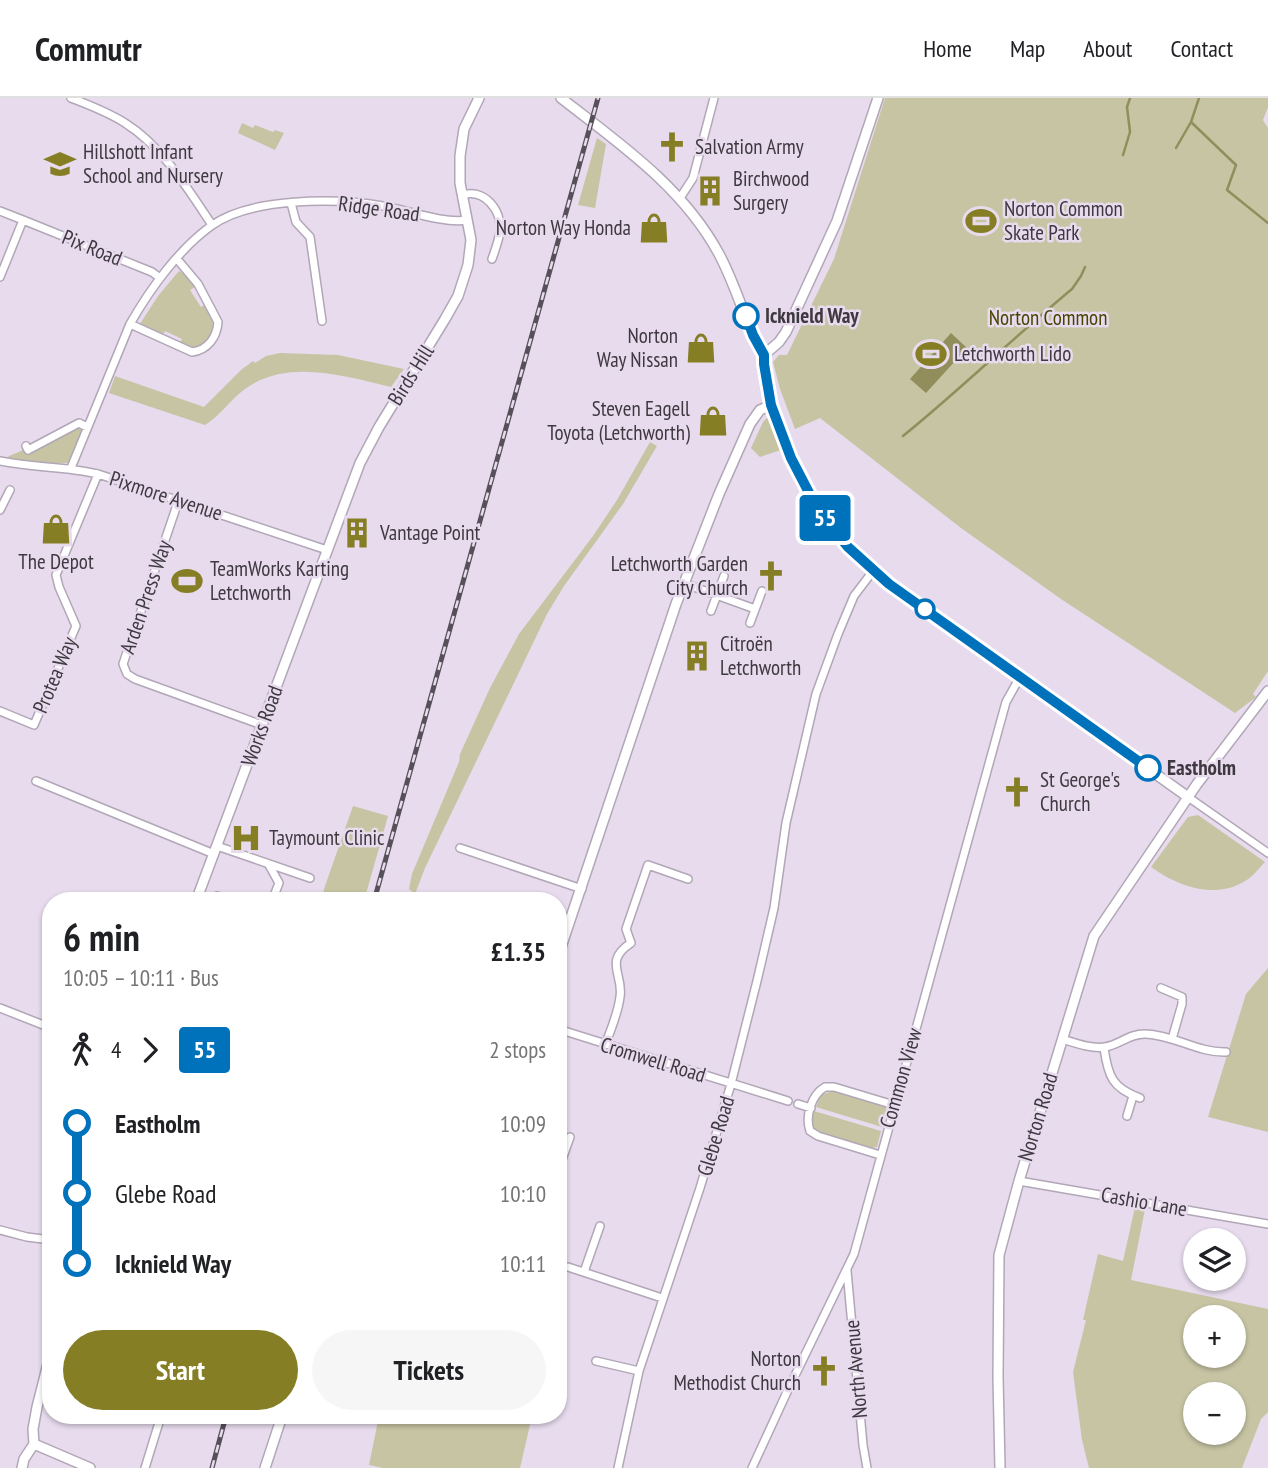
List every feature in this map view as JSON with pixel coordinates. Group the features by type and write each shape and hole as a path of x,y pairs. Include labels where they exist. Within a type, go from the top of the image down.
{"street":[{"path":"71,98 112,115 138,131 178,177 212,225"},
{"path":"561,98 656,174 680,198 708,235 738,293 753,335 764,355 771,405 791,458 818,510 848,547 873,570 1268,853"},
{"path":"680,198 693,178 714,98"},
{"path":"764,355 786,332 832,233 878,98"},
{"name":"Birds Hill","path":"327,550 360,463 379,426 458,296 471,254 459,169 462,136 478,99"},
{"path":"462,195 470,192 479,194 498,212 500,231 492,258"},
{"name":"Ridge Road","path":"71,468 130,324 160,278 212,225 248,210 291,203 346,202 382,206 442,219 467,220"},
{"path":"291,203 296,222 310,237 322,321"},
{"name":"Pix Road","path":"0,211 152,272 160,278"},
{"path":"0,277 23,220"},
{"path":"130,324 192,352 215,339 218,322 198,284 177,260"},
{"path":"567,931 683,583 750,424 760,410 771,405"},
{"path":"26,446 29,450 79,423 87,427"},
{"name":"Pixmore Avenue","path":"0,461 71,468 98,474 327,550"},
{"name":"Protea Way","path":"0,711 34,725 76,625 59,587 57,575 98,474"},
{"path":"0,510 10,490"},
{"name":"Arden Press Way","path":"178,502 124,664 127,674 262,725"},
{"name":"Works Road","path":"200,892 327,550"},
{"name":"Glebe Road","path":"618,1468 639,1371 700,1188 731,1084 774,908 786,823 816,694 854,596 873,570"},
{"path":"711,611 724,576"},
{"path":"683,583 755,609"},
{"path":"750,623 762,591"},
{"name":"Common View","path":"752,1468 854,1255 1006,702 1020,677"},
{"name":"Norton Road","path":"1000,1468 999,1255 1094,936 1188,797 1268,691"},
{"path":"36,782 216,850 310,878"},
{"path":"460,848 582,889"},
{"path":"268,864 279,883 276,892"},
{"path":"605,1045 621,993 616,963 622,951 631,943 626,929 648,865 688,879"},
{"path":"1161,988 1180,995 1182,1000 1172,1039"},
{"path":"0,1008 42,1024"},
{"name":"Cromwell Road","path":"567,1032 789,1101"},
{"path":"1062,1039 1104,1048 1128,1037 1144,1034 1172,1039 1199,1049 1226,1052"},
{"path":"1104,1048 1110,1073 1116,1084 1123,1092 1137,1097 1127,1116"},
{"path":"880,1155 818,1136 810,1131 807,1124 811,1108 816,1095 825,1087 834,1087 894,1105"},
{"path":"798,1104 811,1108"},
{"path":"567,1146 570,1137"},
{"name":"Cashio Lane","path":"1019,1181 1268,1224"},
{"path":"584,1272 600,1226"},
{"path":"0,1230 42,1239"},
{"path":"568,1267 662,1298"},
{"name":"North Avenue","path":"847,1271 867,1468"},
{"path":"596,1361 639,1371"},
{"path":"22,1468 34,1444 33,1429 42,1387"},
{"path":"145,1468 159,1424"},
{"path":"265,1468 279,1424"},
{"path":"34,1444 90,1468"}],"green space":[{"name":"Norton Common","path":"885,98 1268,98 1263,120 1268,128 1268,671 1253,694 1256,697 1235,713 1061,599 961,528 820,418 795,429 773,362 779,355 787,355 834,259"},
{"path":"242,123 253,128 255,125 284,133 275,150 238,133"},
{"path":"597,138 606,144 595,208 578,205"},
{"path":"179,271 187,276 195,287 190,290 201,307 206,304 212,318 211,337 193,349 180,343 182,339 165,331 163,335 140,324"},
{"path":"280,353 338,355 404,369 391,387 316,372 279,374 245,389 205,425 109,393 115,376 204,407 253,361 255,363 266,356"},
{"path":"767,418 771,419 781,450 760,457 751,448"},
{"path":"79,426 85,428 70,463 27,463 7,457"},
{"path":"650,442 657,446 623,504 547,614 416,892 413,892 409,889 412,874 460,754 490,688 519,634 617,500"},
{"path":"353,806 388,816 367,892 324,892"},
{"path":"1198,815 1265,862 1248,879 1221,890 1184,885 1151,867 1188,817"},
{"path":"1268,968 1268,1132 1208,1117 1246,994"},
{"path":"833,1091 885,1106 887,1111 882,1127 816,1107 820,1095"},
{"path":"814,1111 881,1131 877,1147 870,1148 816,1132 811,1125"},
{"path":"1135,1207 1145,1209 1131,1280 1268,1309 1268,1412 1261,1419 1242,1468 1089,1468 1082,1440 1073,1372 1098,1254 1123,1261"},
{"path":"377,1424 530,1424 520,1468 383,1468 369,1465"}],"shaded area":[{"path":"951,333 967,348 926,393 910,379"}],"waterway":[{"path":"1123,155 1130,132 1127,107 1130,98"},
{"path":"1176,148 1191,122 1199,98"},
{"path":"1191,122 1236,165 1227,190 1268,223"},
{"path":"903,436 1072,289 1085,267"}],"railway":[{"path":"377,892 598,98"},
{"path":"212,1468 224,1424"}],"bus line":[{"name":"55","path":"746,316 764,355 771,405 791,458 818,510 855,555 889,584 1148,768"}],"place":[{"name":"Salvation Army","path":"672,147"},
{"name":"Hillshott Infant School and Nursery","path":"60,164"},
{"name":"Birchwood Surgery","path":"710,191"},
{"name":"Norton Common Skate Park","path":"981,221"},
{"name":"Norton Way Honda","path":"654,228"},
{"name":"Icknield Way","path":"746,316"},
{"name":"Norton Way Nissan","path":"701,348"},
{"name":"Letchworth Lido","path":"931,354"},
{"name":"Steven Eagell Toyota (Letchworth)","path":"713,421"},
{"name":"The Depot","path":"56,529"},
{"name":"Vantage Point","path":"357,533"},
{"name":"Letchworth Garden City Church","path":"771,576"},
{"name":"TeamWorks Karting Letchworth","path":"187,581"},
{"name":"Citroën Letchworth","path":"697,656"},
{"name":"Eastholm","path":"1148,768"},
{"name":"St George's Church","path":"1017,792"},
{"name":"Taymount Clinic","path":"246,838"},
{"name":"Norton Methodist Church","path":"824,1371"}]}
